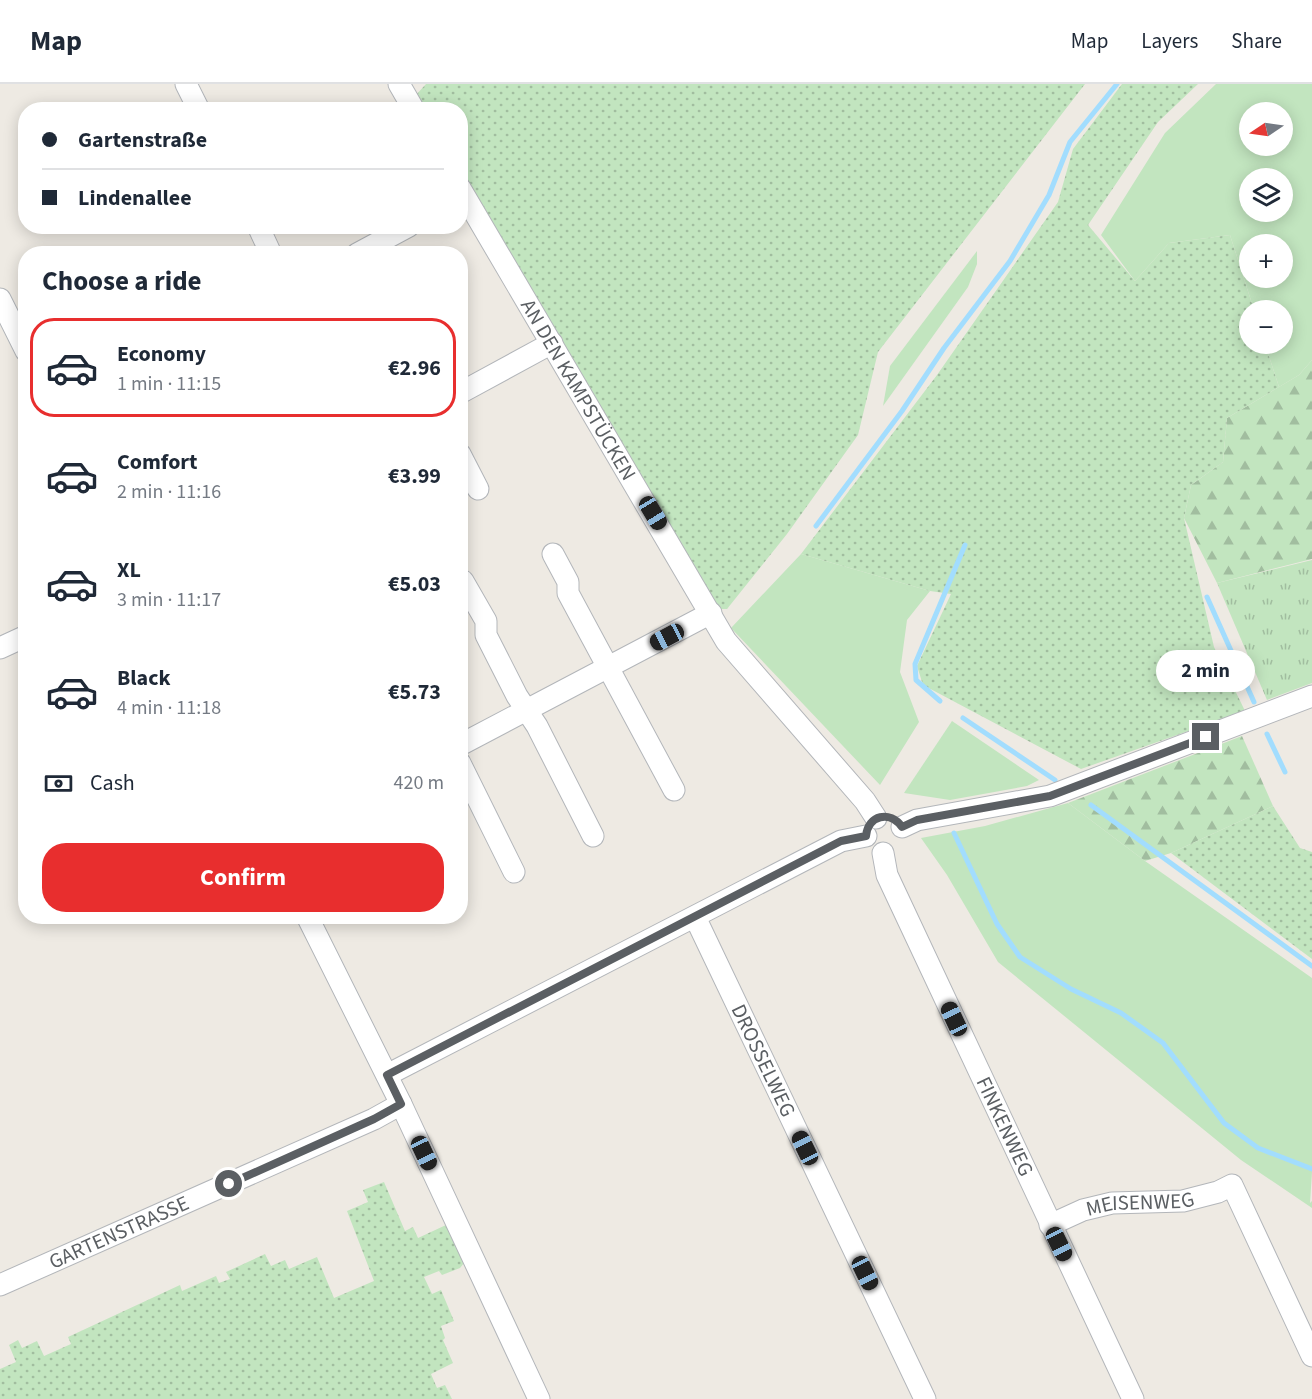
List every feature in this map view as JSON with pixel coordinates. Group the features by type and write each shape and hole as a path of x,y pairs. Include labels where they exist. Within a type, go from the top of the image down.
{"street":[{"path":"186,84 195,102"},
{"path":"399,84 409,102"},
{"name":"AN DEN KAMPSTÜCKEN","path":"468,203 726,641 865,801 871,827 869,846 883,853"},
{"path":"372,246 394,234"},
{"path":"0,299 18,335"},
{"path":"468,389 552,343"},
{"path":"468,470 478,489"},
{"path":"553,555 568,582 568,593 674,790"},
{"path":"468,588 486,621 486,635 517,696 537,726 593,836"},
{"path":"468,741 711,613"},
{"path":"0,648 18,640"},
{"path":"902,827 917,820 1050,796 1312,696"},
{"path":"468,780 514,872"},
{"path":"387,1075 890,816 902,827 903,835 900,845 891,852 883,853"},
{"name":"FINKENWEG","path":"883,853 887,875 1133,1399"},
{"name":"DROSSELWEG","path":"695,917 925,1399"},
{"path":"311,924 401,1104 539,1399"},
{"name":"GARTENSTRASSE","path":"0,1285 374,1119 401,1104"},
{"name":"MEISENWEG","path":"1050,1225 1097,1206 1128,1201 1183,1201 1218,1192 1232,1185 1312,1356"}],"green space":[{"path":"426,84 1085,84 878,352 858,435 787,534 727,609 716,609 468,186 468,102 419,102 415,96"},
{"path":"1122,84 1198,84 1158,122 1088,225 1135,281 1169,243 1230,235 1239,263 1239,288 1247,288 1251,300 1239,300 1239,354 1268,354 1279,387 1227,418 1223,462 1191,485 1184,518 1214,647 1245,711 1081,769 923,685 917,666 951,594 930,591 801,554 937,375 1058,202 1073,149"},
{"path":"1216,84 1312,84 1312,360 1299,375 1279,387 1268,354 1293,354 1293,300 1251,300 1247,288 1293,288 1293,234 1239,234 1239,263 1230,235 1169,243 1135,281 1101,235 1165,133"},
{"path":"977,251 977,264 968,287 883,406 890,366"},
{"path":"1312,360 1312,559 1217,583 1184,518 1191,485 1223,462 1227,418 1299,375"},
{"path":"801,554 930,591 907,620 900,672 919,722 880,785 731,628"},
{"path":"1312,560 1312,683 1267,700 1217,583"},
{"path":"952,721 1039,780 1027,786 950,800 904,793"},
{"path":"1242,736 1273,806 1171,853 1145,861 1068,803"},
{"path":"1068,803 1145,861 1312,978 1310,1203 1312,1201 1312,1208 1241,1160 998,962 947,875 921,838 985,826"},
{"path":"1273,806 1300,848 1312,852 1312,959 1171,853"},
{"path":"384,1182 405,1231 413,1227 418,1238 446,1225 464,1263 460,1268 442,1275 439,1271 424,1277 432,1294 441,1290 454,1321 441,1326 445,1338 443,1340 453,1363 431,1374 437,1388 445,1385 452,1399 0,1399 0,1369 16,1362 9,1345 18,1340 22,1348 37,1341 44,1356 71,1344 68,1337 180,1285 182,1291 216,1276 219,1283 230,1279 226,1272 265,1254 271,1266 285,1260 289,1269 317,1257 334,1298 374,1281 347,1211 368,1202 363,1190"}],"waterway":[{"path":"816,526 902,411 944,348 1010,261 1049,195 1070,142 1117,84"},
{"path":"940,701 916,680 915,664 965,545"},
{"path":"1207,597 1254,702"},
{"path":"963,718 1055,780"},
{"path":"1267,734 1285,772"},
{"path":"1091,805 1312,966"},
{"path":"954,833 997,924 1020,957 1071,989 1121,1013 1163,1043 1224,1123 1258,1148 1312,1169"}],"route":[{"path":"229,1184 374,1119 401,1104 387,1075 841,841 866,836 868,825 876,818 890,816 902,827 917,820 1050,796 1206,737"}]}
